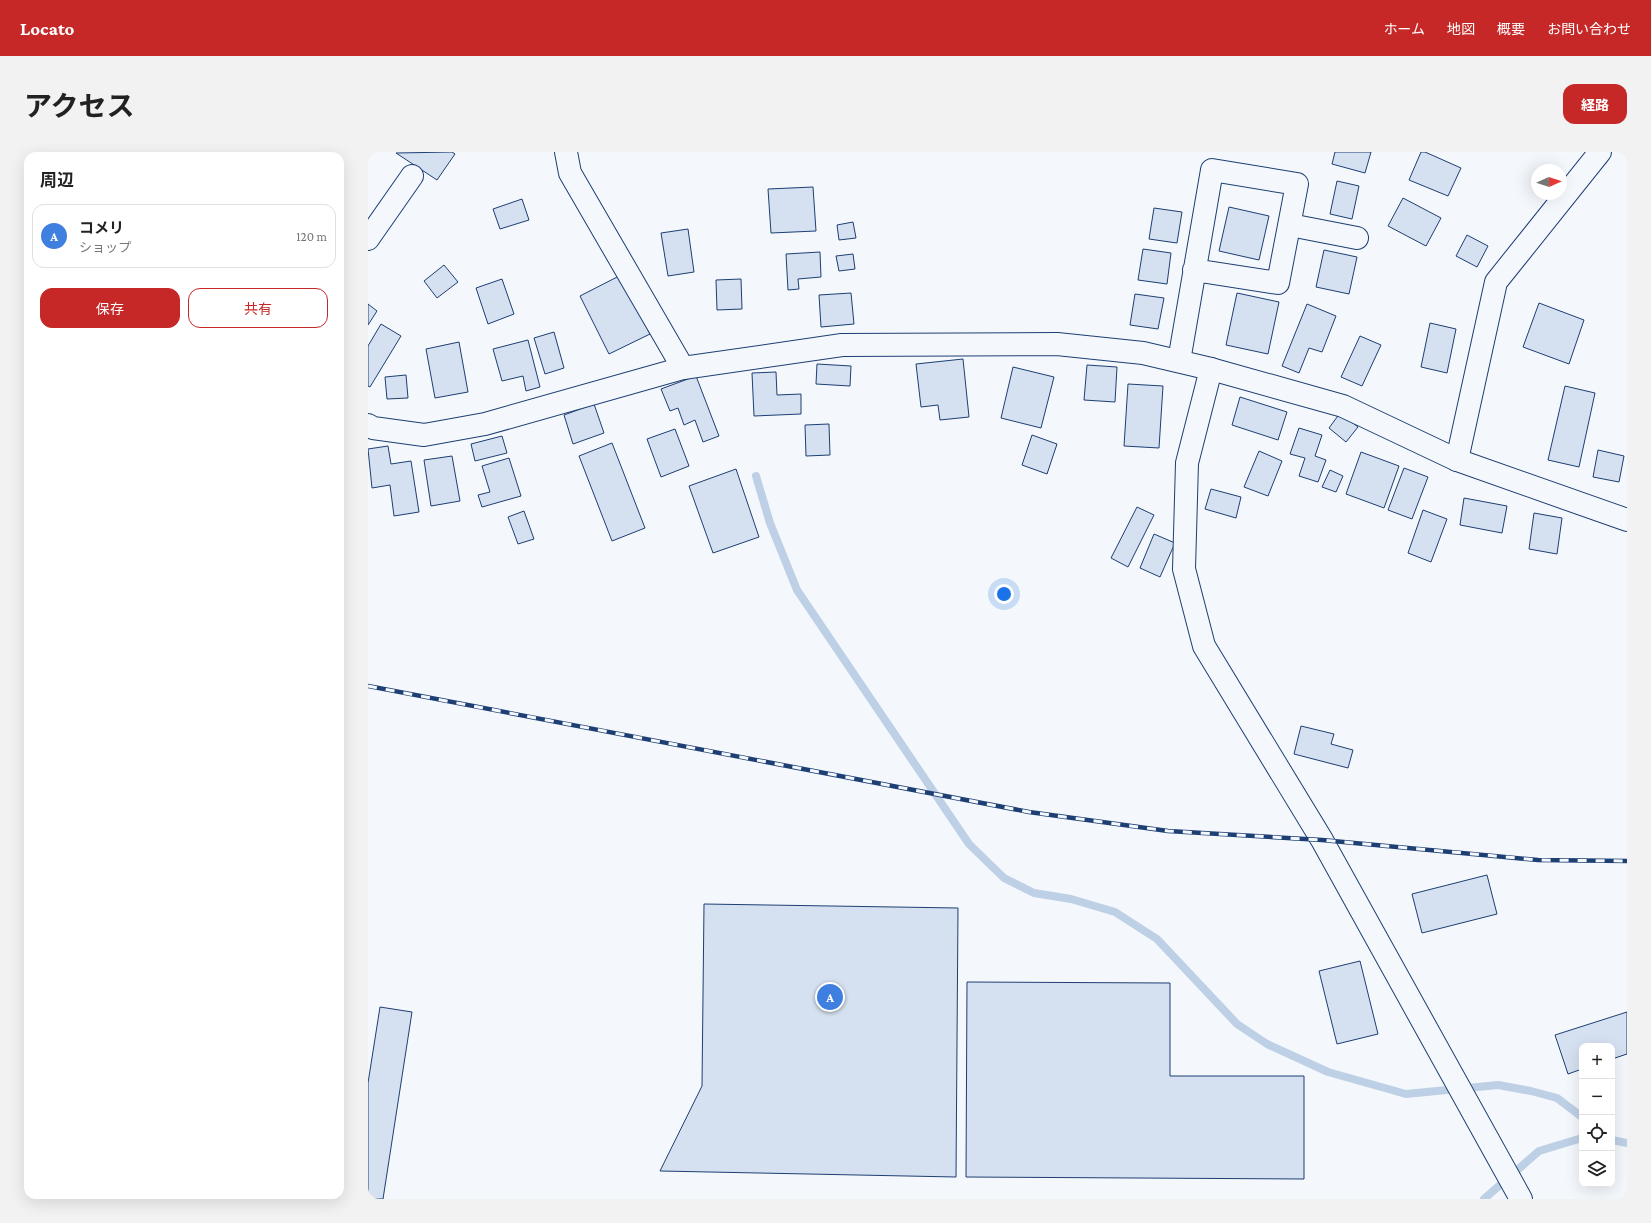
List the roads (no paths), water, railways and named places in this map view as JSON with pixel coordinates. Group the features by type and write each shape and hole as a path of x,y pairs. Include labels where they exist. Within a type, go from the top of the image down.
{"street":[{"path":"566,152 570,172 683,368"},
{"path":"1457,460 1496,282 1600,152"},
{"path":"1179,361 1194,270 1212,170 1297,184 1278,283 1194,270"},
{"path":"368,239 412,176"},
{"path":"1290,225 1357,238"},
{"path":"368,425 373,428 424,435 485,424 683,368 842,345 1057,344 1143,353 1211,369 1343,406 1457,460 1627,520"},
{"path":"1211,369 1187,464 1184,569 1204,646 1322,840 1521,1199"}],"waterway":[{"path":"756,476 770,523 797,590 969,844 1004,878 1034,893 1071,899 1115,912 1157,939 1237,1024 1267,1044 1328,1072 1406,1094 1498,1085 1531,1091 1557,1098 1579,1115"},
{"path":"1484,1199 1539,1151 1579,1139"},
{"path":"1615,1141 1627,1143"}],"railway":[{"path":"368,686 1029,812 1168,831 1322,840 1538,860 1627,861"}],"place":[{"name":"コメリ","path":"830,997"}]}
